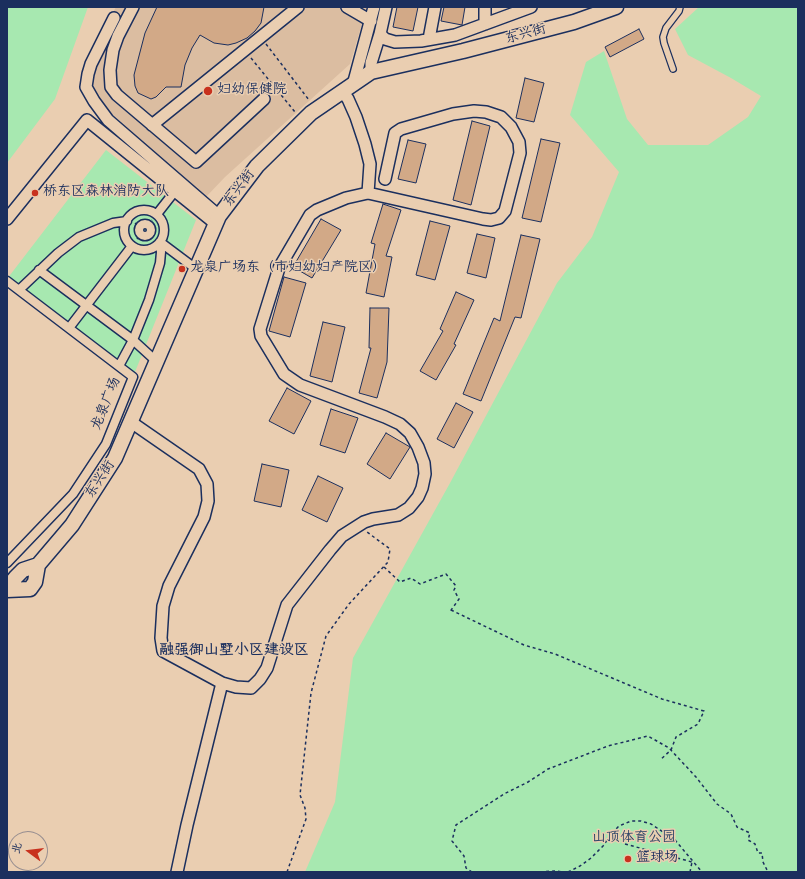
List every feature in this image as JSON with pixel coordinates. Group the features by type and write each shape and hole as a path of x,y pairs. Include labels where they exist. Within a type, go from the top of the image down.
{"street":[{"path":"133,7 118,36 113,50 110,70 111,87 117,95 196,162 264,99"},
{"path":"152,125 298,7"},
{"path":"347,7 371,21"},
{"path":"368,193 370,164 356,117 348,99 348,88 371,21 374,7"},
{"path":"371,72 371,63 386,7"},
{"path":"429,39 435,7"},
{"path":"485,7 485,24"},
{"path":"380,34 385,39 395,42 455,35 529,7"},
{"name":"东兴街","path":"7,589 30,589 35,582 38,565 72,525 115,458 218,220 257,166 303,122 316,110 371,72 463,52 574,22 616,7"},
{"path":"114,18 91,64 86,87 108,120 218,220"},
{"path":"131,422 199,469 207,484 208,501 204,517 169,586 164,606 161,638 163,651 222,683 236,687 251,688 260,679 267,668 287,605 330,550 342,536 364,522 398,515 409,508 418,497 422,488 424,474 424,463 418,447 410,433 400,424 300,385 284,374 261,336 260,329 279,268 310,215 317,210 346,198 368,193 483,219 491,220 499,218 504,211 520,153 519,142 511,127 501,117 486,112 474,111 453,114 401,129 395,133 385,179"},
{"path":"7,219 88,120 175,190 218,220"},
{"path":"157,214 175,190"},
{"path":"140,210 151,211 157,214 163,222 164,228 164,234 160,242 153,248 142,250 132,246 125,236 127,221 131,216 140,210"},
{"path":"19,290 58,253 79,238 113,223 127,221"},
{"path":"160,242 196,269"},
{"path":"119,366 134,340 144,316 156,278 161,252 160,242"},
{"path":"69,328 132,246"},
{"path":"39,270 134,340 156,361"},
{"name":"龙泉广场","path":"7,281 133,377 106,444 76,490 7,564"},
{"path":"76,490 89,499"},
{"path":"177,872 222,683"}],"lane":[{"path":"673,69 663,36 666,28 679,11 680,7"}],"path":[{"path":"261,37 316,110"},
{"path":"245,50 303,122"},
{"path":"286,872 306,819 305,808 300,795 300,787 311,693 326,636 349,604 388,562 390,549 371,534 366,532"},
{"path":"384,567 400,582 411,578 420,584 446,574 456,586 454,590 459,599 449,613"},
{"path":"451,610 524,645 560,656 662,699 704,711 698,724 676,737 671,750 660,760"},
{"path":"472,872 466,868 464,856 452,841 453,831 456,824 487,804 528,782 548,769 608,746 648,736 671,750 718,804 730,814 736,827 750,832 748,840 755,844 758,852 762,853 763,862 768,872"},
{"path":"568,872 591,858 604,845 610,834 619,826 631,821 641,821 651,824 662,831 674,840 702,872"},
{"path":"625,844 688,862 692,861"},
{"path":"690,872 692,861"},
{"path":"540,872 565,872"}],"shaded area":[{"name":"妇幼保健院","path":"116,7 367,7 350,64 225,177 205,198 109,111 81,71"}],"green space":[{"path":"7,7 88,7 55,99 7,163"},
{"name":"山顶体育公园","path":"699,7 798,7 798,872 305,872 335,802 353,658 450,483 557,283 592,237 619,172 570,115 586,62 604,51 627,119 648,145 708,145 748,117 761,96 688,55 675,29"},
{"path":"106,150 196,220 133,377 7,279"}],"building":[{"path":"157,7 264,7 261,23 255,31 247,38 236,43 228,45 214,43 200,35 192,48 185,65 181,87 166,87 156,97 151,99 138,93 135,86 134,75 145,33"},
{"path":"397,7 418,7 413,31 393,27"},
{"path":"444,7 465,7 462,25 441,21"},
{"path":"639,29 644,39 610,57 605,47"},
{"path":"525,78 544,83 534,122 516,118"},
{"path":"472,121 490,126 471,205 453,200"},
{"path":"541,139 560,143 541,222 522,218"},
{"path":"408,140 426,144 416,183 398,179"},
{"path":"383,204 401,210 386,256 392,257 384,297 366,293 375,244 371,243"},
{"path":"321,219 341,230 312,278 293,267"},
{"path":"430,221 450,226 435,280 416,275"},
{"path":"477,234 495,238 486,278 467,273"},
{"path":"521,235 540,239 521,318 515,317 481,401 463,394 494,318 500,321"},
{"path":"284,277 306,283 290,337 269,331"},
{"path":"456,292 474,300 454,344 456,345 436,380 420,371 443,331 440,329"},
{"path":"370,308 389,308 387,362 377,398 359,393 371,348 369,348"},
{"path":"323,322 345,327 332,382 310,376"},
{"path":"287,388 311,401 294,434 269,421"},
{"path":"456,403 473,412 454,448 437,439"},
{"path":"331,409 358,418 345,453 320,445"},
{"path":"386,433 410,447 390,479 367,464"},
{"path":"262,464 289,470 281,507 254,501"},
{"path":"318,476 343,488 327,522 302,510"}],"place":[{"name":"妇幼保健院","path":"208,91"},
{"name":"桥东区森林消防大队","path":"35,193"},
{"name":"龙泉广场东（市妇幼妇产院区）","path":"182,269"},
{"name":"篮球场","path":"628,859"}],"district":[{"name":"融强御山墅小区建设区","path":"234,652"}]}
